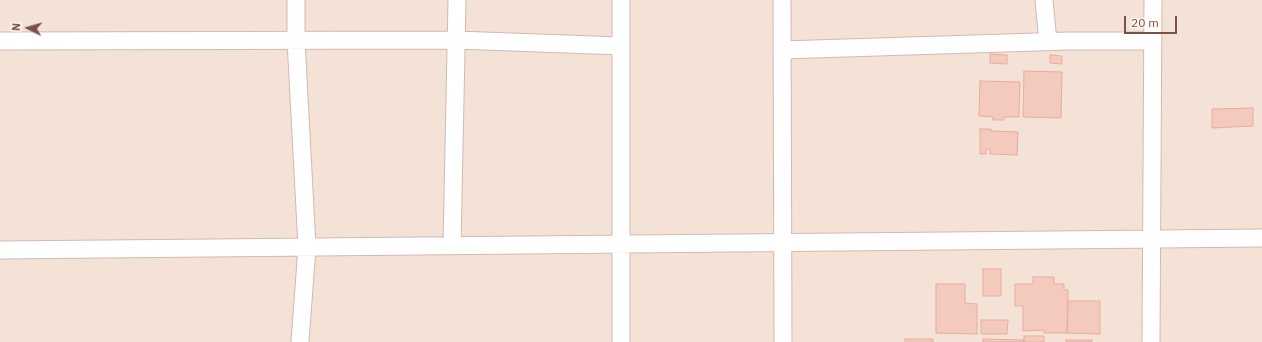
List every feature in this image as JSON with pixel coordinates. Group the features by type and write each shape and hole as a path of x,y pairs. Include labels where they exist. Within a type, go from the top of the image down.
{"street":[{"path":"296,0 296,40 307,247 300,342"},
{"path":"452,246 457,0"},
{"path":"621,0 621,342"},
{"path":"782,0 784,342"},
{"path":"1044,0 1048,42"},
{"path":"1150,342 1153,0"},
{"path":"0,41 456,40 621,46"},
{"path":"782,50 1048,42 1153,41"},
{"path":"0,250 1262,238"}],"shaded area":[{"path":"0,0 1262,0 1262,342 0,342"}],"building":[{"path":"990,54 1007,55 1007,64 990,63"},
{"path":"1050,55 1062,56 1062,64 1050,63"},
{"path":"1024,71 1062,72 1061,118 1023,117"},
{"path":"980,81 1020,82 1019,117 1004,117 1004,120 993,120 993,117 979,116"},
{"path":"1253,108 1253,126 1212,128 1212,109"},
{"path":"980,129 1018,132 1017,155 990,154 990,149 986,149 986,154 980,154"},
{"path":"983,269 1001,269 1001,296 983,296"},
{"path":"1033,277 1054,277 1054,284 1064,284 1064,290 1068,290 1067,333 1044,333 1044,330 1023,331 1023,306 1015,306 1015,284 1033,284"},
{"path":"936,284 965,284 965,303 977,304 977,334 936,333"},
{"path":"1068,301 1100,301 1100,334 1067,333"},
{"path":"981,320 1008,320 1007,334 981,334"},
{"path":"1024,336 1044,336 1044,342 1024,342"},
{"path":"905,339 933,339 933,342 905,342"},
{"path":"983,339 1024,340 1024,342 983,342"},
{"path":"1066,340 1092,340 1092,342 1066,342"}]}
